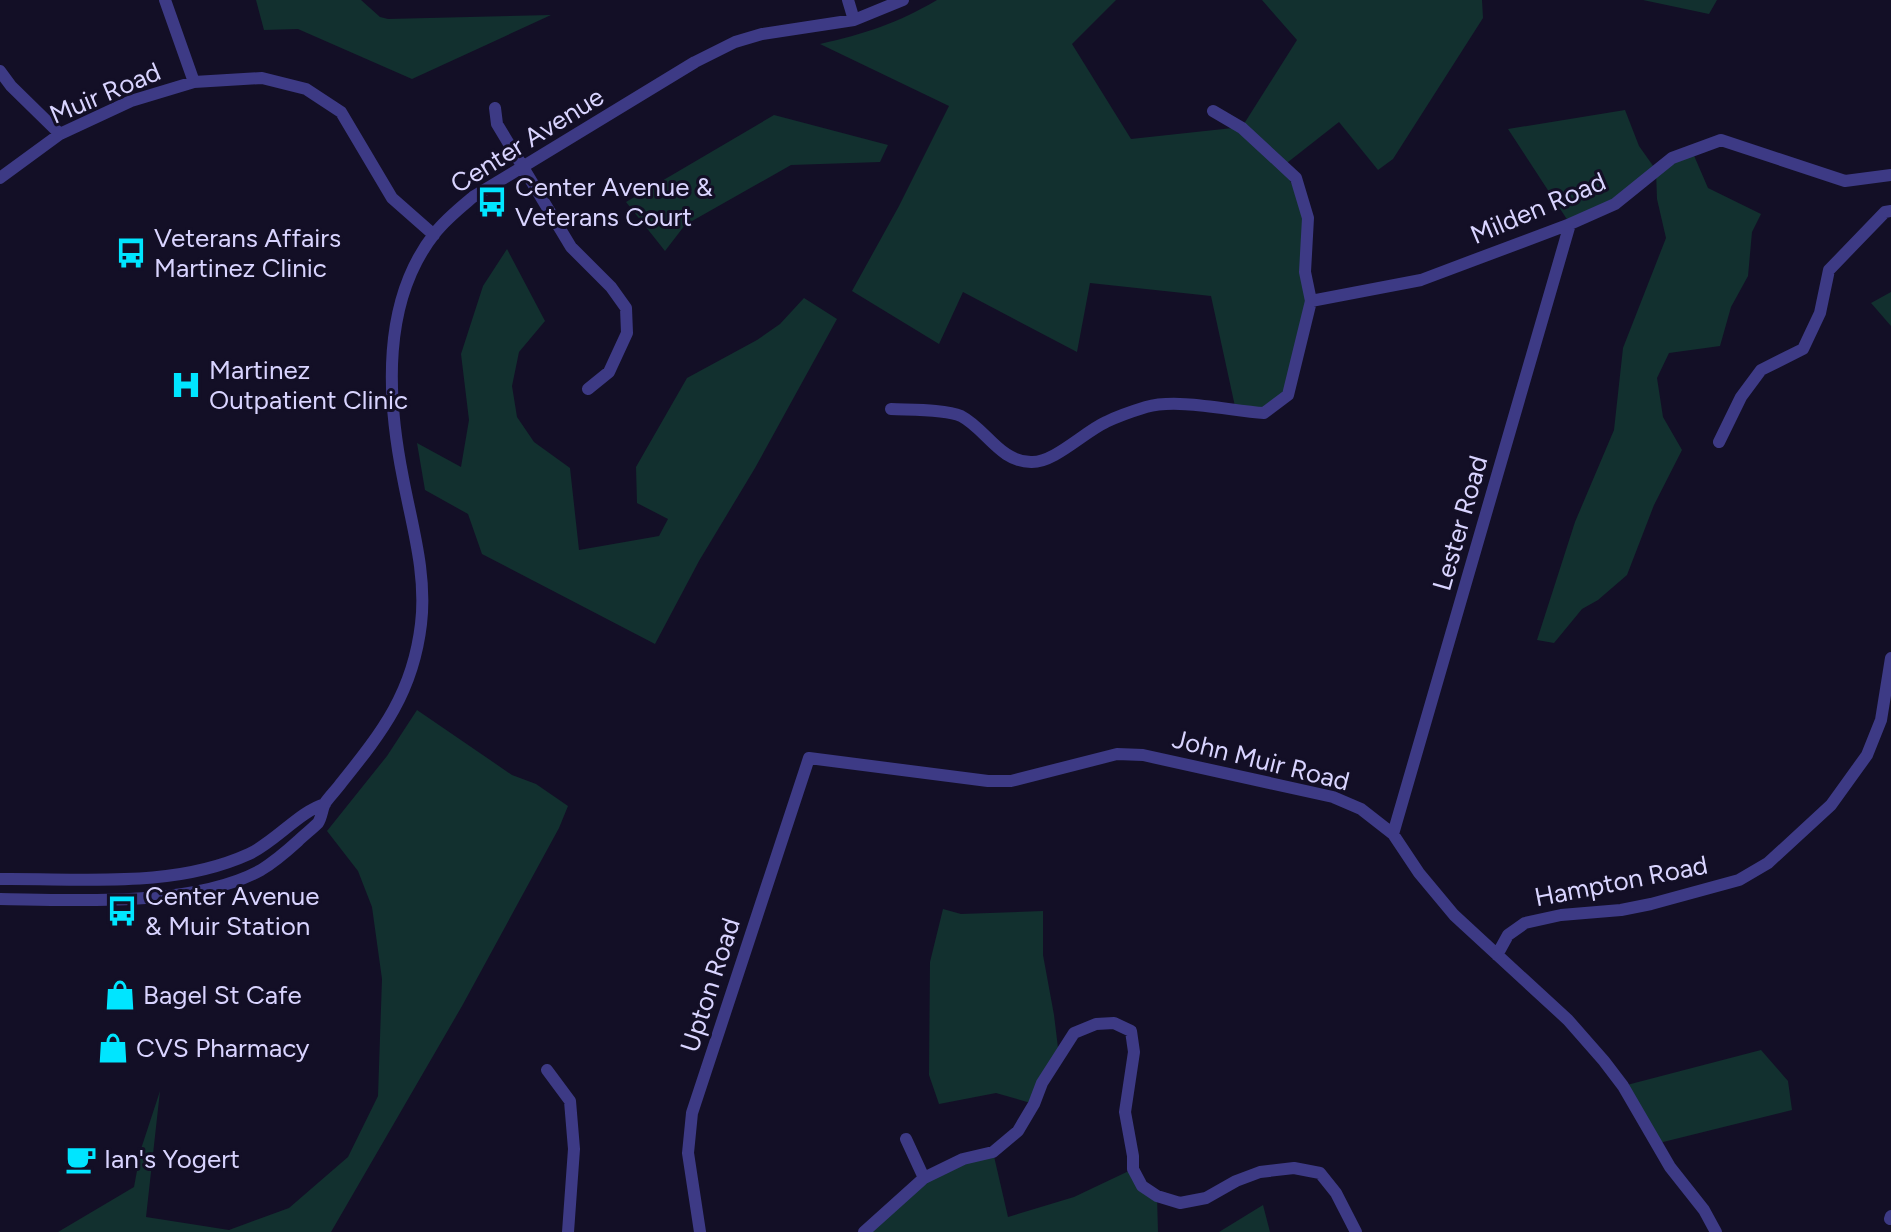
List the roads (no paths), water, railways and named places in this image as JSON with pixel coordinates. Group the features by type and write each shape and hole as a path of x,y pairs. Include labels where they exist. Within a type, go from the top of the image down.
{"street":[{"name":"Muir Road","path":"0,178 60,134 131,101 194,82 165,0"},
{"path":"848,0 854,20"},
{"name":"Center Avenue","path":"0,899 71,900 185,895 219,886 260,870 319,821 325,804 385,728 401,697 415,658 423,590 396,441 392,363 395,323 401,300 409,278 434,235 473,197 695,62 735,42 762,34 854,20 903,0"},
{"path":"0,71 11,86 60,134"},
{"path":"194,82 262,78 306,89 341,112 392,198 434,235"},
{"path":"495,108 497,124 571,247 611,287 626,308 627,333 609,372 588,389"},
{"path":"891,409 957,414 974,423 998,450 1020,461 1033,463 1049,457 1105,422 1149,406 1192,405 1264,413 1287,395 1311,301 1306,272 1308,218 1296,178 1242,128 1213,111"},
{"name":"Milden Road","path":"1311,301 1421,280 1570,224 1615,204 1672,158 1721,140 1845,181 1891,175"},
{"path":"1719,442 1741,397 1761,370 1803,349 1820,313 1829,270 1885,212 1891,211"},
{"name":"Lester Road","path":"1393,834 1570,224"},
{"name":"Hampton Road","path":"1497,955 1508,935 1525,923 1561,915 1620,910 1651,904 1740,880 1768,863 1831,804 1867,755 1881,720 1891,658"},
{"name":"John Muir Road","path":"809,758 988,781 1011,781 1117,754 1143,755 1334,797 1361,809 1393,834 1419,873 1454,915 1568,1020 1604,1060 1623,1086 1670,1167 1704,1210 1716,1232"},
{"name":"Upton Road","path":"700,1232 688,1153 692,1114 809,758"},
{"name":"Center Avenue","path":"0,879 170,877 216,867 252,853 291,826 311,808 325,804"},
{"path":"864,1232 924,1178 963,1159 993,1152 1018,1131 1034,1104 1042,1083 1074,1034 1096,1024 1114,1023 1131,1031 1134,1052 1125,1112 1133,1169 1142,1186 1157,1196 1180,1203 1206,1198 1236,1181 1260,1172 1294,1168 1320,1173 1336,1193 1356,1232"},
{"path":"547,1070 570,1101 574,1149 568,1232"},
{"path":"906,1139 924,1178"}],"place":[{"name":"Center Avenue & Veterans Court","path":"492,202"},
{"name":"Veterans Affairs Martinez Clinic","path":"131,253"},
{"name":"Martinez Outpatient Clinic","path":"186,385"},
{"name":"Center Avenue & Muir Station","path":"122,911"},
{"name":"Bagel St Cafe","path":"120,995"},
{"name":"CVS Pharmacy","path":"113,1048"},
{"name":"Ian's Yogert","path":"81,1159"}]}
